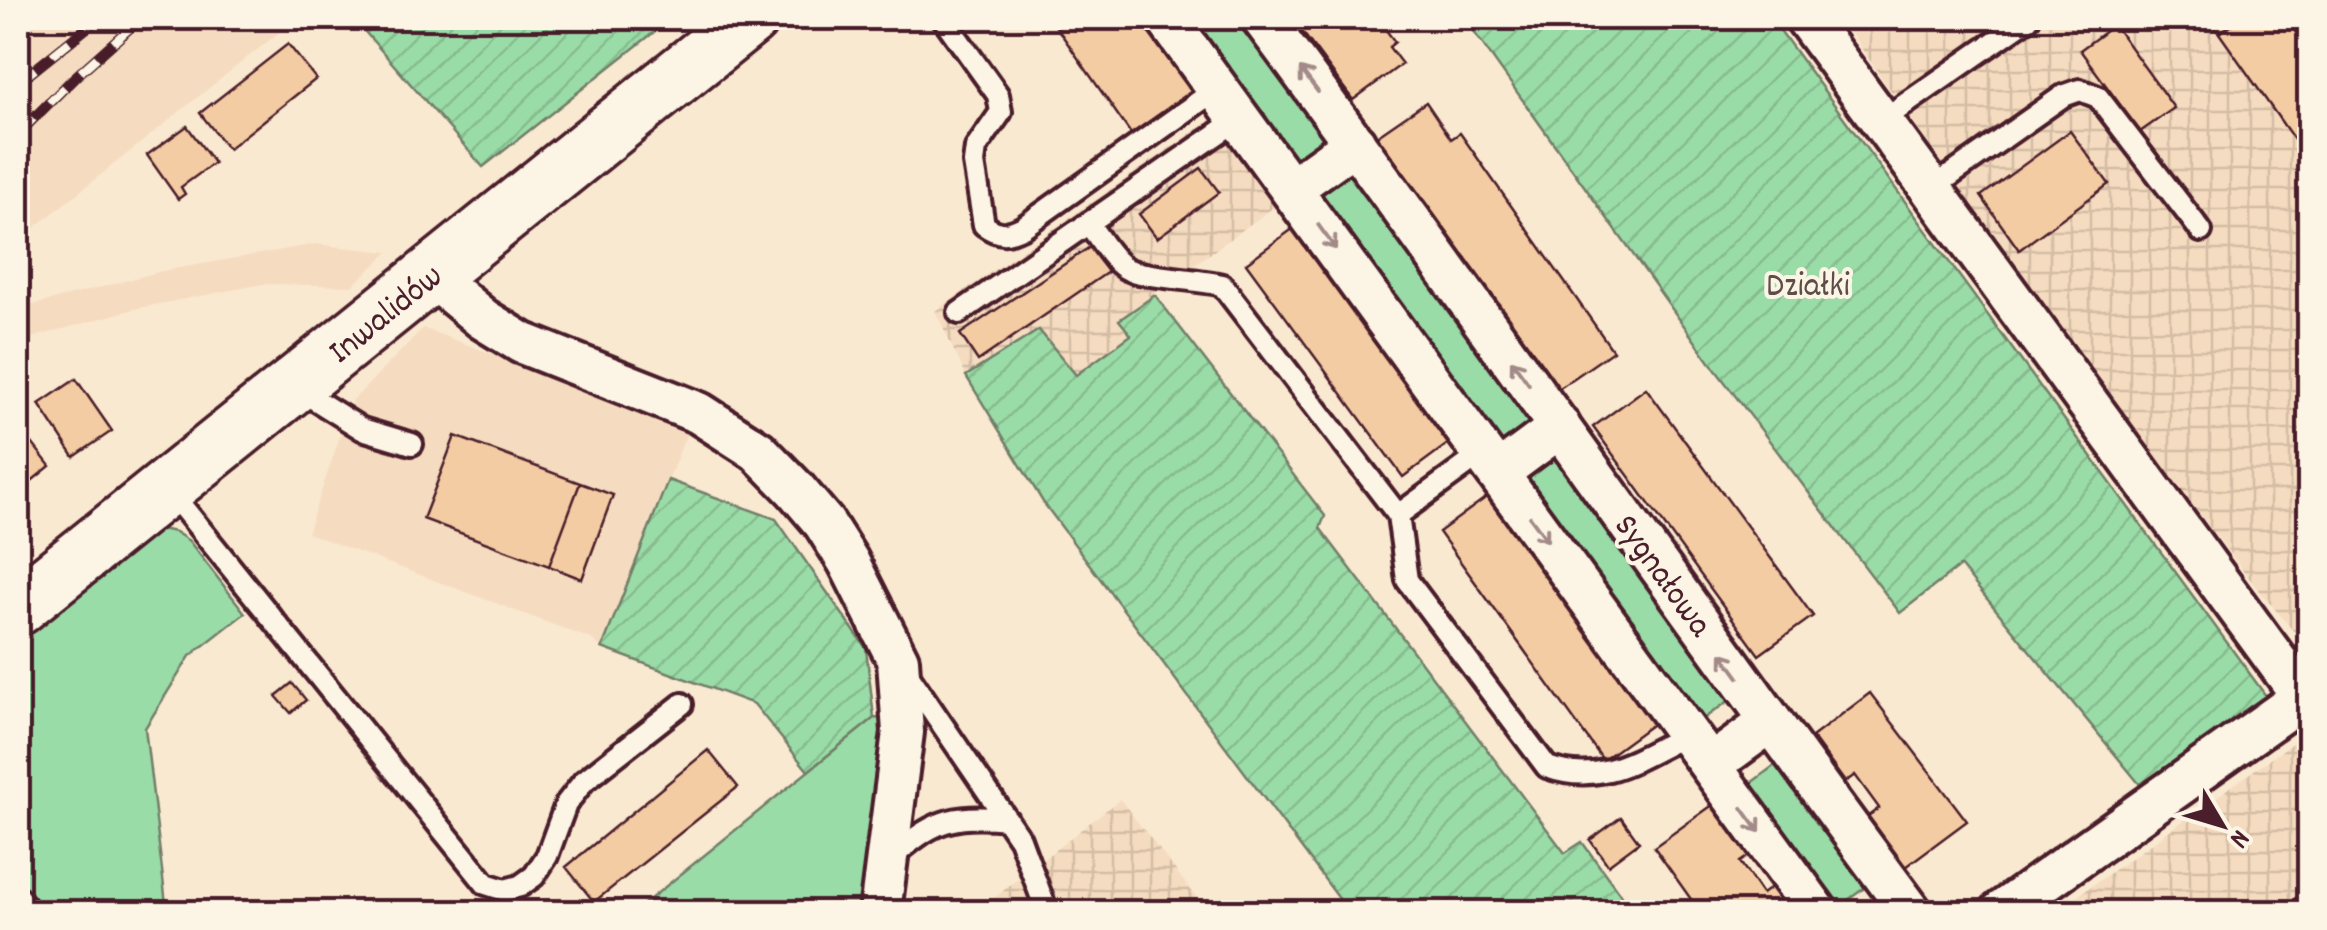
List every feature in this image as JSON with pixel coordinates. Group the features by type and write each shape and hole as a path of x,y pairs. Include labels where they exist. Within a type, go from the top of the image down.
{"street":[{"name":"Inwalidów","path":"18,607 750,18"},
{"path":"1166,18 1818,912"},
{"name":"Sygnałowa","path":"1262,18 1770,722 1891,905"},
{"path":"1806,18 2306,694 2001,912"},
{"path":"1292,188 1355,143"},
{"path":"430,275 483,319 522,344 699,414 758,452 824,523 898,660 903,732 880,912"},
{"path":"1490,463 1560,427"},
{"path":"1700,750 1770,722"}],"lane":[{"path":"943,18 998,95 1001,112 976,148 974,163 984,225 994,232 1007,235 1023,227 1229,103"},
{"path":"1881,121 2029,18"},
{"path":"1931,189 2063,96 2080,90 2098,96 2201,232"},
{"path":"958,313 1088,223 1229,103"},
{"path":"1088,223 1121,266 1132,272 1222,285 1398,514 1408,580 1547,767 1566,774 1606,773 1700,750"},
{"path":"294,386 362,428 412,444"},
{"path":"1398,514 1490,463"},
{"path":"167,487 486,884 505,890 534,876 547,856 566,804 584,781 682,704"},
{"path":"898,660 1020,839 1048,912"},
{"path":"888,860 914,837 945,820 974,816 1006,819"},
{"path":"18,897 30,912"}],"shaded area":[{"path":"18,18 297,18 18,241"},
{"path":"1840,18 2309,18 2309,646 2256,587 2079,359"},
{"path":"1213,118 1274,207 1120,319 1132,334 1075,375 1039,330 966,376 935,311"},
{"path":"315,244 389,252 352,286 263,284 134,309 18,342 18,309 162,271"},
{"path":"423,328 689,428 602,648 591,639 307,533 352,401"},
{"path":"2309,731 2309,912 2055,912"},
{"path":"1120,799 1208,912 976,912"}],"green space":[{"path":"353,18 672,18 483,167"},
{"path":"1182,18 1248,18 1339,142 1295,174"},
{"name":"Działki","path":"1464,18 1771,18 2266,696 2142,787 1960,566 1900,613 1715,369"},
{"path":"1354,161 1542,422 1498,453 1311,192"},
{"path":"1155,295 1325,516 1320,528 1565,853 1582,842 1633,912 1349,912 1043,502 966,376 1039,330 1076,375 1131,335 1119,320"},
{"path":"1560,454 1733,698 1693,726 1521,483"},
{"path":"668,480 776,519 866,648 874,718 808,771 754,704 602,648"},
{"path":"160,529 189,541 245,613 190,656 145,728 167,912 18,912 18,643"},
{"path":"874,718 887,719 873,912 634,912"},
{"path":"1783,759 1874,881 1837,908 1747,786"}],"building":[{"path":"1050,18 1144,18 1194,91 1131,134"},
{"path":"1292,18 1377,18 1395,42 1389,47 1402,64 1353,100"},
{"path":"2207,18 2241,18 2219,33"},
{"path":"2241,18 2310,18 2310,146 2302,151 2219,33"},
{"path":"2114,25 2174,108 2140,132 2080,50"},
{"path":"288,44 316,79 228,149 200,113"},
{"path":"1426,102 1451,139 1460,133 1613,351 1554,392 1375,137"},
{"path":"187,126 214,163 181,187 185,194 178,199 147,155"},
{"path":"2070,131 2109,184 2019,250 1981,196"},
{"path":"1201,168 1219,192 1157,238 1139,214"},
{"path":"1294,228 1322,266 1330,260 1415,376 1405,383 1449,443 1403,477 1246,263"},
{"path":"1090,247 1108,272 978,361 960,334"},
{"path":"76,379 112,431 74,457 39,404"},
{"path":"1646,388 1813,616 1759,655 1593,427"},
{"path":"18,425 50,466 18,492"},
{"path":"455,436 580,483 549,566 423,519"},
{"path":"580,483 613,495 582,579 549,566"},
{"path":"1488,496 1503,517 1508,514 1658,720 1603,760 1439,532"},
{"path":"292,683 306,700 291,713 276,696"},
{"path":"1870,693 1967,821 1905,867 1867,817 1879,808 1855,775 1845,782 1812,737"},
{"path":"708,750 738,787 594,902 566,867"},
{"path":"1714,804 1750,855 1740,862 1762,894 1774,885 1793,912 1700,912 1654,847"},
{"path":"1621,817 1639,842 1608,865 1590,840"}],"railway":[{"path":"18,83 99,18"},
{"path":"18,134 141,18"}]}
